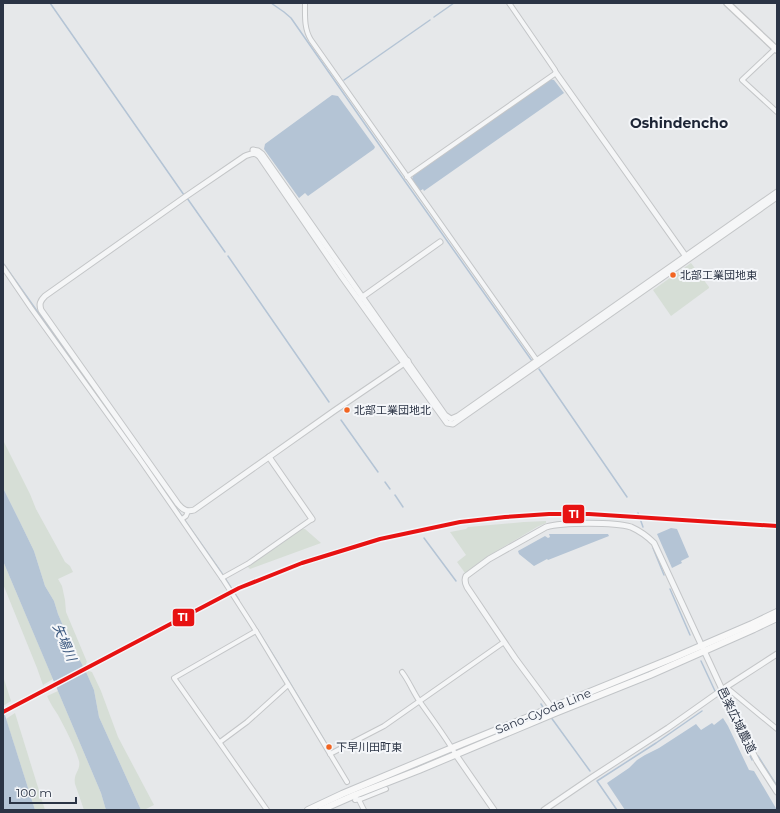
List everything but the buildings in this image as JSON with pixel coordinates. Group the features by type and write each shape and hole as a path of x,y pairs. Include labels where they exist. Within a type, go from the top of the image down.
{"main road":[{"path":"727,3 776,49"},
{"name":"Sano-Gyoda Line","path":"753,626 777,612"},
{"name":"Sano-Gyoda Line","path":"308,810 342,794 452,748 702,648 753,626 777,618"},
{"name":"Sano-Gyoda Line","path":"321,810 357,799 456,754 650,675 702,648"}],"street":[{"path":"304,3 307,33 311,40 538,362"},
{"path":"508,3 687,258"},
{"path":"776,49 742,80 777,112"},
{"path":"407,177 556,73"},
{"path":"406,362 194,510 188,511 184,510 178,504 44,315 40,304 41,300 45,296 185,197 245,156 253,153 258,155 406,362 445,421 448,424 453,424 538,362 777,197"},
{"path":"687,258 777,192"},
{"path":"360,298 440,242"},
{"path":"3,267 182,519 222,578 347,782"},
{"path":"222,578 249,563 312,520 269,457"},
{"path":"182,519 186,516 188,511"},
{"name":"邑楽広域農道","path":"504,642 465,584 466,576 489,559 546,527 556,525 606,524 623,525 641,532 654,543 702,648 724,688 757,761 777,792"},
{"path":"256,632 174,678 267,810"},
{"path":"330,754 384,726 504,642 552,708"},
{"path":"544,810 668,728 724,688 777,654"},
{"path":"402,672 408,679 419,701 494,810"},
{"path":"220,742 247,722 288,685"},
{"path":"724,688 777,729"},
{"path":"363,810 357,799 386,789"}],"shaded area":[{"path":"691,263 709,288 671,316 653,290"},
{"path":"3,440 36,509 65,562 70,566 73,572 58,579 62,586 66,612 87,662 89,671 92,672 101,691 118,737 154,805 146,809 147,810 141,810 99,717 94,690 67,635 54,601 45,586 34,551 3,488"},
{"path":"546,521 546,523 485,558 465,573 457,562 466,555 450,532 466,529 468,527"},
{"path":"302,529 305,529 321,543 250,569 247,566"},
{"path":"3,561 53,679 43,685 3,584"},
{"path":"3,676 11,701 3,706"},
{"path":"58,691 101,793 106,810 84,810 75,784 79,761 67,732 47,696"},
{"path":"15,713 45,810 35,810 6,719"}],"water":[{"path":"550,79 554,80 564,93 424,191 423,189 420,191 412,179 413,176"},
{"path":"332,95 338,96 375,147 308,196 305,193 299,198 264,149 265,144"},
{"name":"矢場川","path":"3,488 34,551 45,586 54,601 67,635 94,690 99,717 141,810 106,810 101,793 3,561"},
{"path":"671,528 677,529 689,557 681,561 682,563 672,568 657,534"},
{"path":"549,534 608,534 609,536 548,560 547,559 534,566 519,554 518,551 545,536 548,538 550,537"},
{"path":"3,709 35,810 3,810"},
{"path":"723,718 749,770 754,771 777,810 625,810 607,783 629,768 637,760 659,748 696,724 701,730 712,723 714,725"}],"pier":[{"path":"85,666 87,670 55,687 53,683"}],"waterway":[{"path":"50,3 184,195"},
{"path":"271,3 291,18 532,361"},
{"path":"434,17 454,3"},
{"path":"344,80 430,20"},
{"path":"187,198 225,252"},
{"path":"228,256 329,402"},
{"path":"3,263 93,390"},
{"path":"539,369 627,497"},
{"path":"341,420 378,472"},
{"path":"153,475 239,600"},
{"path":"385,482 390,489"},
{"path":"395,495 403,507"},
{"path":"638,513 643,527"},
{"path":"424,538 456,581"},
{"path":"653,548 664,575"},
{"path":"670,589 690,635"},
{"path":"260,634 327,745"},
{"path":"701,661 715,691"},
{"path":"720,698 730,714 752,760"},
{"path":"541,704 544,709"},
{"path":"617,810 597,781 702,711"},
{"path":"550,716 590,771"},
{"path":"758,756 777,786"}],"transit line":[{"name":"TI","path":"3,712 239,588 302,563 380,539 460,522 549,514 589,514 777,526"}],"place":[{"name":"北部工業団地東","path":"673,275"},
{"name":"北部工業団地北","path":"347,410"},
{"name":"下早川田町東","path":"329,747"}],"district":[{"name":"Oshindencho","path":"679,123"}]}
